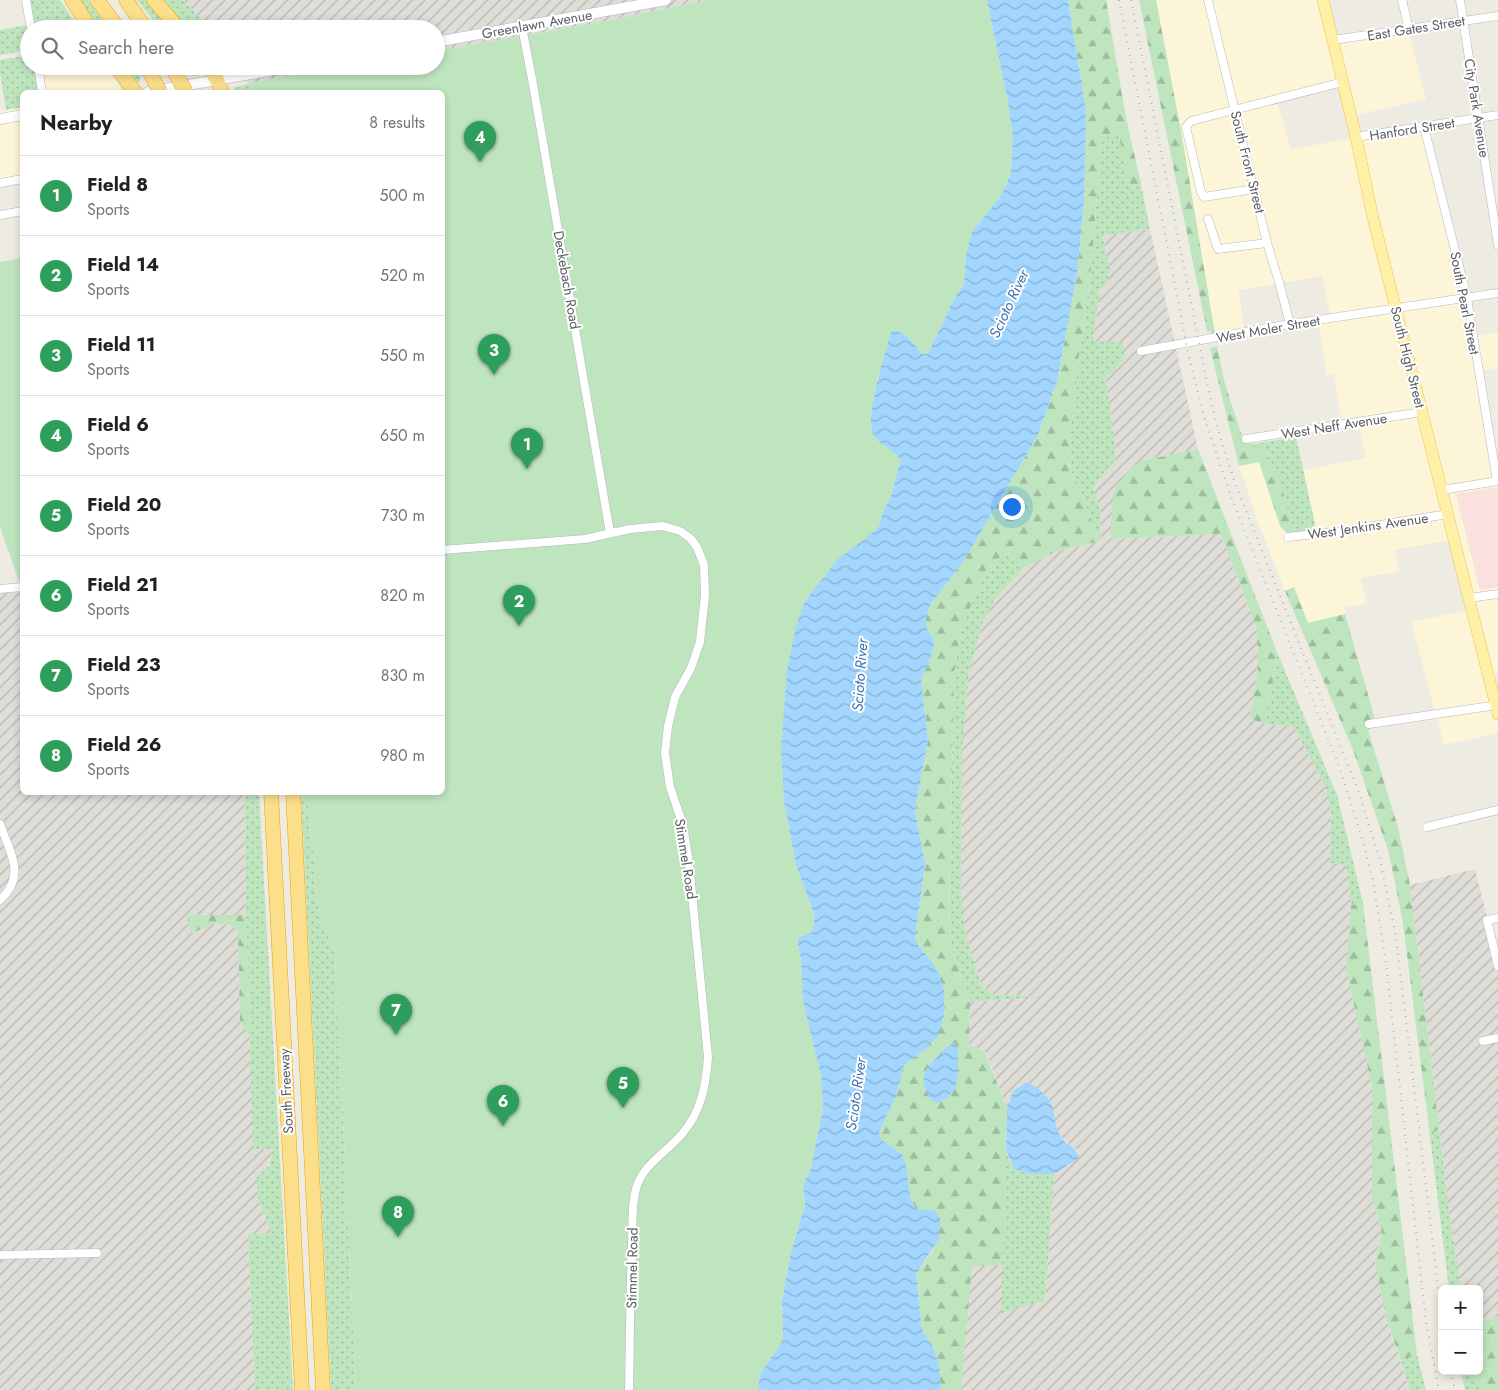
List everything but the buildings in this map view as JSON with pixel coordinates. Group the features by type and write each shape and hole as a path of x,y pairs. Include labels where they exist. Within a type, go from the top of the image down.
{"highway":[{"path":"72,0 85,20"},
{"path":"97,0 112,20"},
{"path":"126,0 140,20"},
{"path":"154,0 171,20"},
{"path":"123,75 134,90"},
{"path":"151,75 159,90"},
{"path":"176,75 185,90"},
{"path":"213,75 219,86"},
{"name":"South Freeway","path":"271,795 302,1390"},
{"name":"South Freeway","path":"293,795 323,1390"}],"main road":[{"name":"Greenlawn Avenue","path":"445,40 666,0"},
{"name":"South High Street","path":"1323,0 1356,137 1373,218 1497,708"},
{"path":"172,90 219,86 262,75"},
{"path":"0,118 20,115"}],"street":[{"path":"26,0 29,20"},
{"name":"South Front Street","path":"1208,0 1267,243 1290,324"},
{"path":"1402,0 1409,29"},
{"name":"City Park Avenue","path":"1460,0 1495,206 1498,246"},
{"name":"East Gates Street","path":"1333,40 1498,16"},
{"name":"Deckebach Road","path":"522,27 610,533"},
{"path":"39,75 42,90"},
{"path":"1254,189 1206,197 1202,195 1186,127 1191,122 1343,82"},
{"name":"Hanford Street","path":"1356,137 1498,115"},
{"name":"South Pearl Street","path":"1424,127 1467,298 1497,481"},
{"path":"0,183 20,179"},
{"path":"0,215 20,211"},
{"path":"1208,220 1218,249 1267,243"},
{"name":"West Moler Street","path":"1141,351 1290,324 1498,293"},
{"name":"West Neff Avenue","path":"1246,439 1422,412"},
{"path":"1442,490 1497,481"},
{"name":"West Jenkins Avenue","path":"1288,537 1336,532 1448,514"},
{"name":"Stimmel Road","path":"445,550 585,539 636,528 663,526 680,530 690,538 697,547 704,565 705,595 700,642 691,668 675,697 668,726 665,754 670,787 683,825 689,864 708,1057 706,1083 702,1100 694,1118 682,1134 646,1169 636,1189 632,1260 629,1390"},
{"path":"1,586 20,587"},
{"path":"1469,598 1498,594"},
{"path":"1369,724 1497,708"},
{"path":"1426,827 1498,810"},
{"path":"0,824 15,867 16,877 10,892 0,900"},
{"path":"1498,918 1487,920 1498,966"},
{"path":"1483,1041 1498,1038"},
{"path":"0,1255 97,1253"}],"shaded area":[{"path":"183,0 708,0 601,22 445,49 445,20 201,20"},
{"path":"1156,0 1324,0 1334,40 1408,29 1426,99 1352,116 1343,82 1276,99 1291,149 1424,126 1473,336 1498,332 1498,368 1479,371 1498,481 1498,673 1489,675 1498,714 1498,733 1444,745 1411,622 1469,610 1454,540 1394,550 1400,572 1361,578 1367,603 1344,608 1345,614 1307,623 1294,587 1285,591 1258,522 1239,466 1259,462 1280,526 1317,533 1302,470 1366,458 1358,423 1342,425 1334,374 1326,375 1319,321 1331,319 1322,276 1239,290 1244,330 1215,334 1181,131"},
{"path":"35,75 114,75 121,90 38,90"},
{"path":"236,75 295,75 249,83"},
{"path":"20,107 20,176 0,180 0,112"},
{"path":"1150,229 1198,449 1141,461 1110,539 1221,534 1257,629 1258,669 1250,719 1266,724 1294,727 1326,788 1331,812 1330,863 1346,865 1351,905 1346,968 1372,1087 1372,1199 1382,1231 1375,1263 1387,1321 1410,1390 961,1390 972,1265 1002,1265 1002,1313 1045,1301 1054,1174 1078,1158 1077,1150 1062,1138 1055,1127 1051,1103 1014,1091 1007,1109 986,1052 969,1044 970,1002 1035,997 992,994 982,986 966,936 961,894 962,751 969,671 983,622 995,599 1025,567 1055,552 1100,541 1101,511 1093,488 1116,458 1106,378 1093,341 1100,287 1108,281 1110,268 1102,235"},
{"path":"1498,487 1498,587 1480,590 1456,494"},
{"path":"20,584 20,795 245,795 246,915 187,915 190,934 216,923 232,925 238,933 240,1022 250,1037 253,1149 273,1149 258,1199 272,1233 248,1234 255,1390 0,1390 0,585"},
{"path":"1475,869 1498,961 1498,1316 1483,1322 1483,1285 1460,1285 1449,1211 1410,885"}],"green space":[{"path":"29,0 60,0 74,20 32,20"},
{"path":"76,0 88,0 105,20 90,20"},
{"path":"137,0 150,0 167,20 153,20"},
{"path":"160,0 183,0 201,20 178,20"},
{"path":"708,0 987,0 1009,108 1013,139 1011,173 1002,194 972,232 966,254 964,284 953,301 928,354 922,354 905,334 882,368 877,379 881,442 898,455 901,460 891,496 878,528 821,581 805,601 781,750 784,802 796,865 815,916 812,932 797,938 801,959 803,1002 821,1076 823,1109 811,1168 803,1186 805,1205 791,1253 782,1300 783,1340 760,1374 758,1390 356,1390 335,953 319,914 307,795 445,795 445,90 251,90 249,83 295,75 445,75 445,49 601,22"},
{"path":"1068,0 1106,0 1126,118 1141,184 1132,186 1128,180 1119,136 1111,133 1101,143 1091,270 1077,371 1068,457 1071,470 1100,541 1055,552 1025,567 1013,553 1003,554 986,570 962,626 954,674 949,911 952,951 970,1002 969,1044 985,1052 1007,1109 1002,1265 972,1266 961,1390 938,1390 941,1387 932,1345 922,1330 916,1274 933,1250 934,1210 916,1209 910,1198 906,1164 902,1154 882,1140 879,1132 896,1096 904,1065 926,1049 930,959 918,945 915,937 925,864 915,810 928,740 921,678 929,663 935,642 927,629 926,619 930,605 963,562 1038,435 1057,381 1077,275 1084,201 1086,111"},
{"path":"1139,0 1156,0 1181,131 1215,334 1207,331"},
{"path":"20,26 20,52 0,55 0,30"},
{"path":"20,57 20,75 35,75 38,90 20,90 20,107 6,110 0,60"},
{"path":"130,75 141,75 139,83"},
{"path":"249,83 251,90 234,90"},
{"path":"1111,133 1119,136 1128,180 1132,186 1141,184 1150,229 1102,235 1110,268 1108,281 1100,287 1093,341 1123,343 1124,359 1106,378 1116,458 1093,488 1101,511 1100,541 1071,470 1068,457 1077,371 1091,270 1101,143"},
{"path":"20,258 20,584 0,527 0,262"},
{"path":"1217,346 1225,384 1244,442 1253,444 1267,455 1277,472 1292,523 1289,535 1280,526 1259,462 1239,466 1210,348"},
{"path":"1296,437 1317,533 1289,535 1267,455 1253,444"},
{"path":"1198,449 1277,652 1266,724 1250,719 1258,669 1257,629 1221,534 1110,539 1114,491 1129,469 1141,461"},
{"path":"1013,553 1025,567 995,599 983,622 969,671 962,751 961,894 966,936 982,986 992,994 1040,997 970,1002 952,951 949,911 954,674 962,626 986,570 1003,554"},
{"path":"1294,587 1308,623 1345,614 1377,726 1368,730 1398,827 1410,885 1439,1128 1435,1132 1429,1128 1403,923 1389,853 1353,750 1285,591"},
{"path":"1277,652 1337,795 1363,903 1351,905 1346,865 1330,863 1331,812 1326,788 1294,727 1266,724"},
{"path":"245,795 259,795 293,1390 255,1390 248,1234 272,1233 258,1199 257,1176 269,1166 273,1149 253,1149 246,915"},
{"path":"301,795 307,795 319,914 335,953 356,1390 331,1390"},
{"path":"1363,903 1417,1354 1401,1361 1387,1321 1375,1263 1382,1231 1372,1199 1372,1087 1346,968 1351,905"},
{"path":"187,915 246,915 250,1037 240,1022 238,933 231,925 216,923 190,934"},
{"path":"1429,1128 1435,1132 1439,1128 1460,1285 1449,1285"},
{"path":"1005,1150 1014,1169 1031,1174 1054,1174 1045,1301 1002,1313 1002,1265"},
{"path":"1498,1316 1498,1390 1481,1390 1475,1375 1483,1375 1483,1322"},
{"path":"1417,1354 1426,1390 1410,1390 1401,1361"},
{"path":"1462,1375 1475,1375 1481,1390 1465,1390"}],"water":[{"name":"Scioto River","path":"987,0 1068,0 1086,111 1084,201 1077,275 1057,381 1038,435 963,562 930,605 926,619 927,629 935,642 929,663 921,678 928,740 915,810 925,864 915,937 918,945 930,959 940,976 944,991 944,1015 938,1036 926,1049 904,1065 896,1096 879,1132 882,1140 902,1154 906,1164 910,1197 916,1209 934,1210 940,1218 939,1239 916,1274 922,1330 932,1345 939,1365 941,1387 938,1390 758,1390 760,1374 783,1340 782,1300 791,1253 805,1205 803,1186 811,1168 823,1109 821,1076 803,1002 801,959 797,938 812,932 815,916 796,865 784,802 781,750 787,670 796,626 805,601 838,559 878,528 891,496 901,460 875,438 871,425 877,384 891,332 900,332 913,342 922,354 928,354 953,301 964,284 966,254 972,232 1002,194 1011,173 1013,139 1009,108"},
{"path":"955,1043 958,1048 958,1073 955,1087 952,1093 938,1103 932,1101 925,1087 924,1076 933,1061 950,1045"},
{"path":"1027,1082 1049,1100 1053,1107 1058,1133 1075,1150 1079,1158 1054,1174 1031,1174 1014,1169 1006,1150 1007,1109 1013,1091"}],"railway":[{"path":"1119,0 1189,357 1206,423 1232,499 1342,774 1373,881 1386,963 1426,1322 1439,1390"},
{"path":"1131,0 1207,383 1219,434 1236,486 1357,787 1380,860 1396,937 1438,1287"},
{"path":"1452,1375 1455,1390"}],"place":[{"name":"Field 6","path":"480,162"},
{"name":"Field 11","path":"494,375"},
{"name":"Field 8","path":"527,469"},
{"name":"Field 14","path":"519,626"},
{"name":"Field 23","path":"396,1035"},
{"name":"Field 20","path":"623,1108"},
{"name":"Field 21","path":"503,1126"},
{"name":"Field 26","path":"398,1237"}]}
